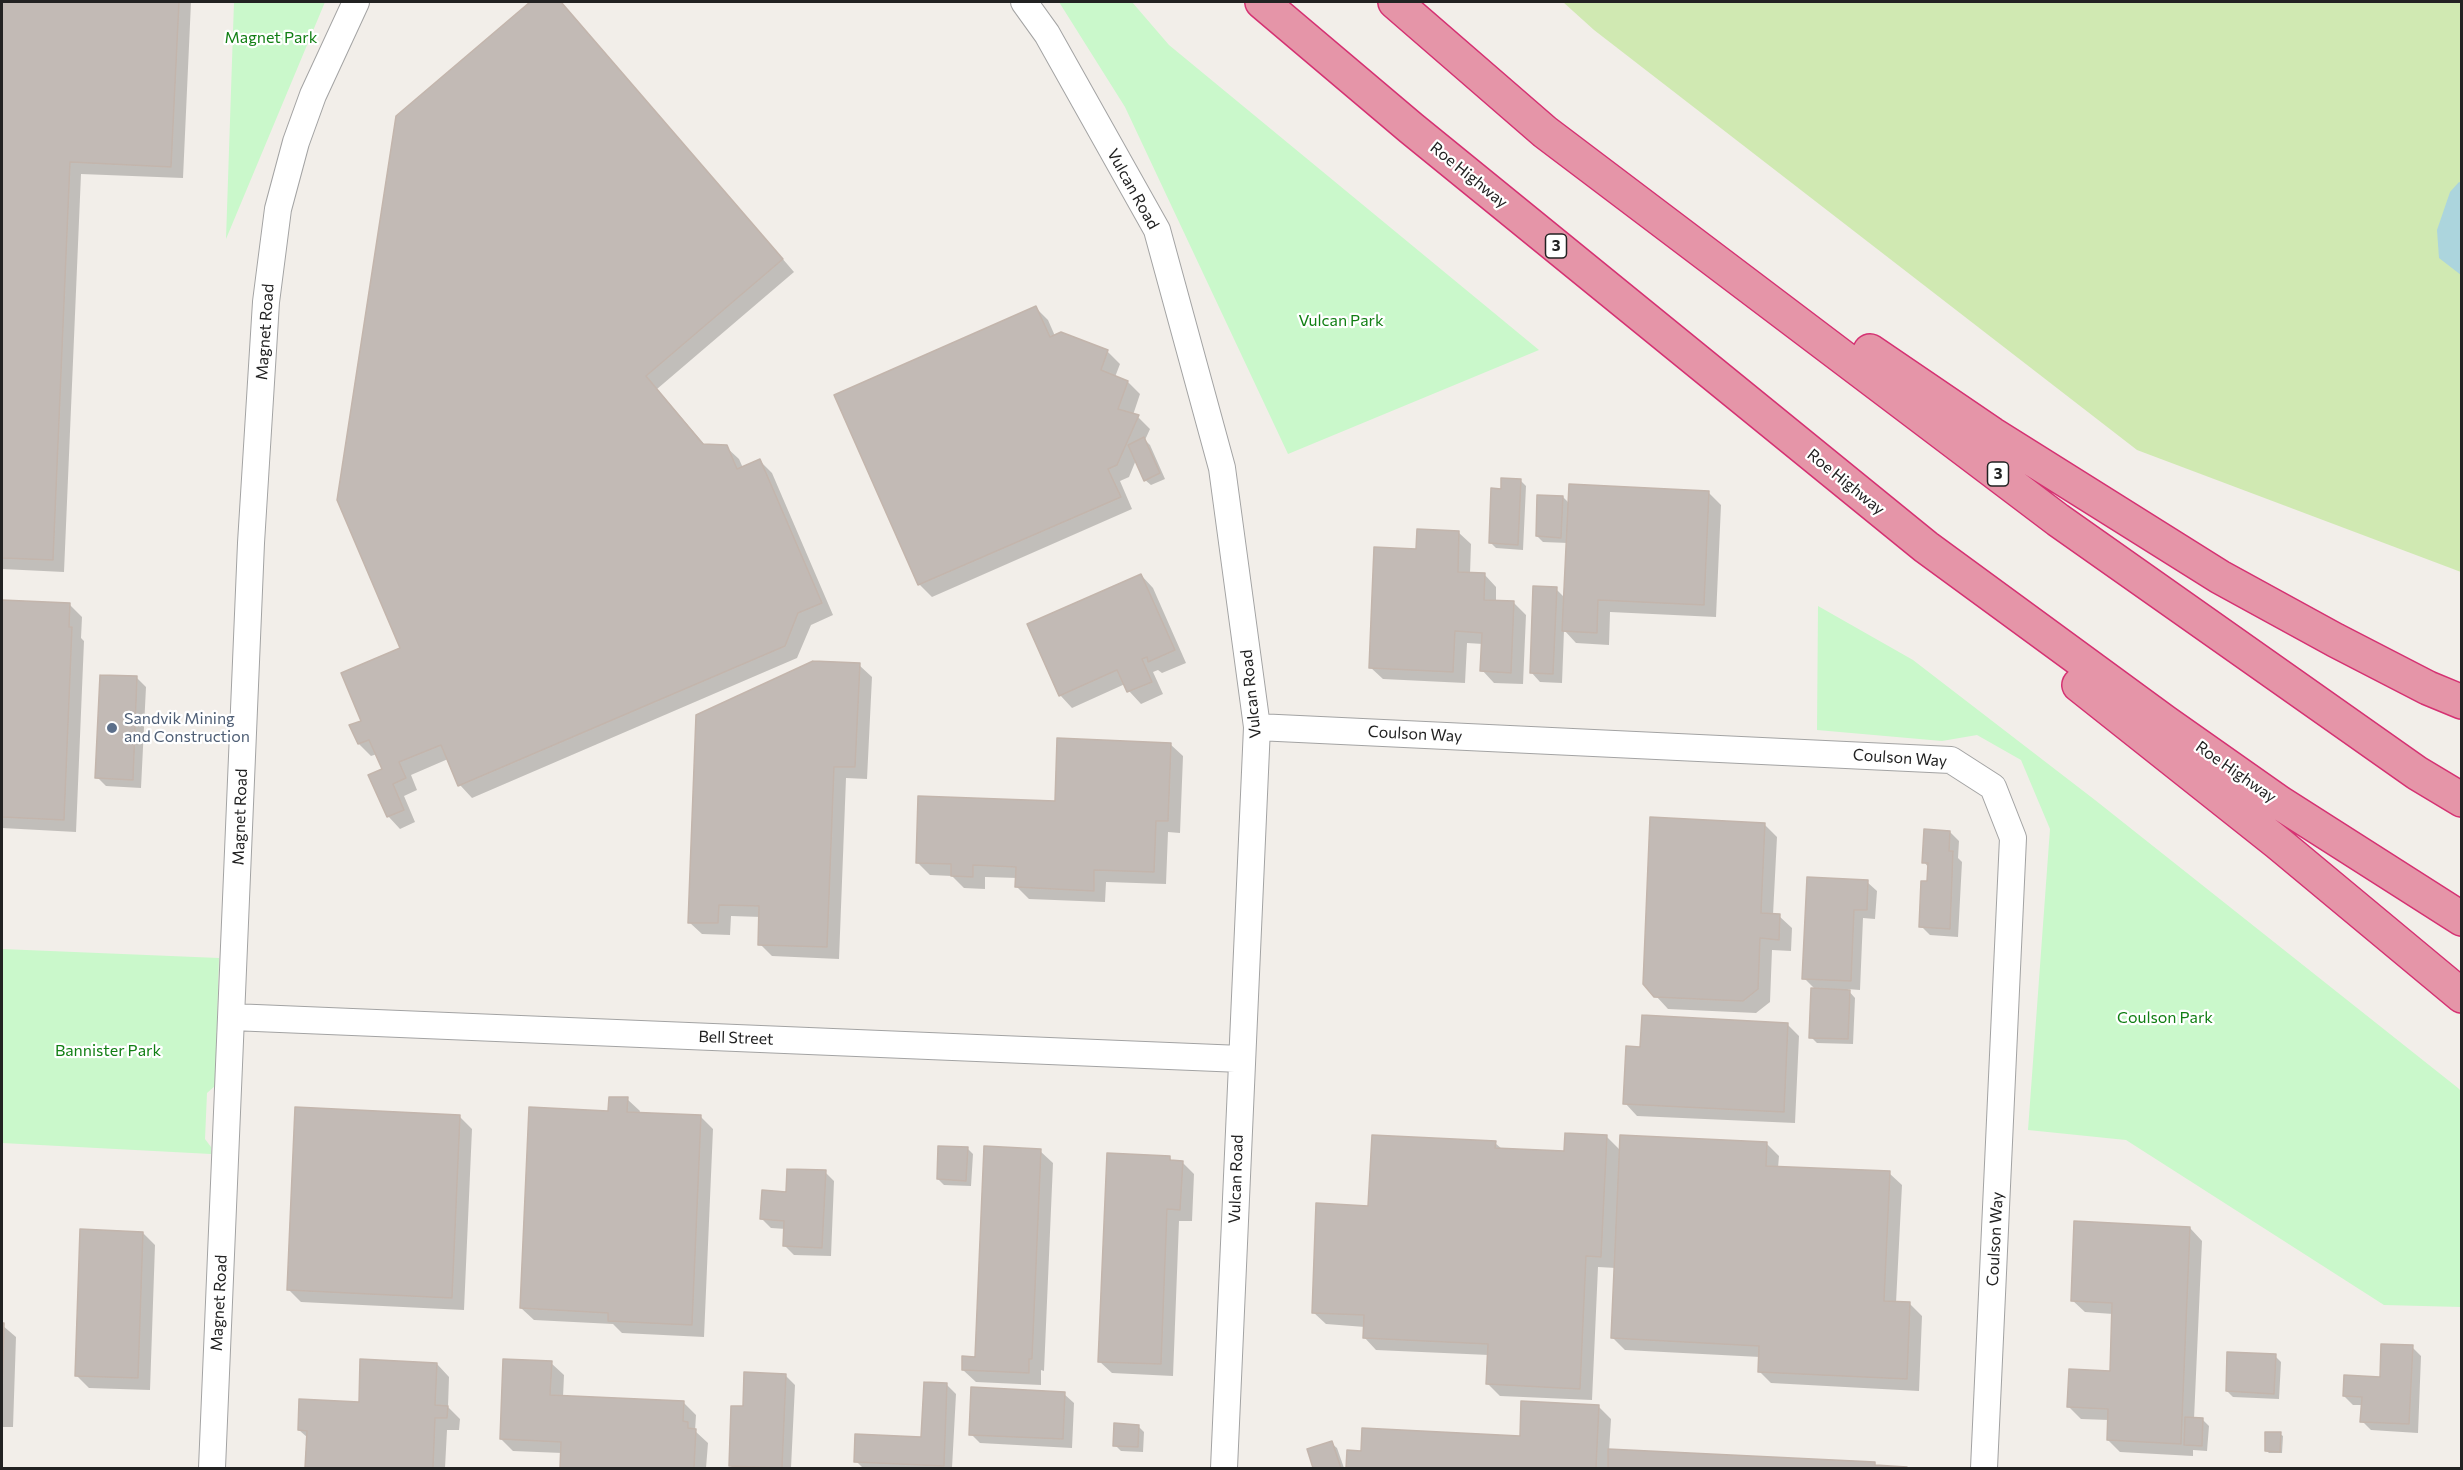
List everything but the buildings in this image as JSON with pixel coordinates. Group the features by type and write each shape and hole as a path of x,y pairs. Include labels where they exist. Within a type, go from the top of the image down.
{"highway":[{"name":"Roe Highway","path":"1262,2 1411,128 1926,548 2270,796 2462,919"},
{"name":"3","path":"1395,2 1545,132 2058,520 2417,773 2462,800"},
{"path":"1545,132 1992,434 2220,577 2428,688 2462,702"},
{"path":"1926,548 2094,698 2278,843 2462,996"}],"street":[{"name":"Magnet Road","path":"212,1468 251,543 266,302 278,209 296,142 314,95 356,2"},
{"name":"Vulcan Road","path":"1024,2 1047,34 1157,230 1222,468 1257,727 1224,1468"},
{"name":"Coulson Way","path":"1257,727 1951,759 1993,786 2013,838 1984,1468"},
{"name":"Bell Street","path":"232,1017 1241,1059"}],"green space":[{"name":"Magnet Park","path":"234,2 325,2 226,239"},
{"name":"Vulcan Park","path":"1059,2 1132,2 1169,45 1539,350 1288,454 1125,107"},
{"path":"1563,2 2461,2 2461,572 2137,450 1594,30"},
{"name":"Coulson Park","path":"1818,606 1913,660 2095,800 2462,1092 2461,1307 2384,1305 2126,1140 2028,1130 2050,829 2021,760 1977,735 1942,741 1817,730"},
{"name":"Bannister Park","path":"2,949 219,958 215,1086 207,1093 205,1139 211,1147 211,1154 2,1143"}],"water":[{"path":"2459,182 2462,183 2461,275 2439,258 2437,230 2450,192"}],"place":[{"name":"Sandvik Mining and Construction","path":"112,728"}]}
